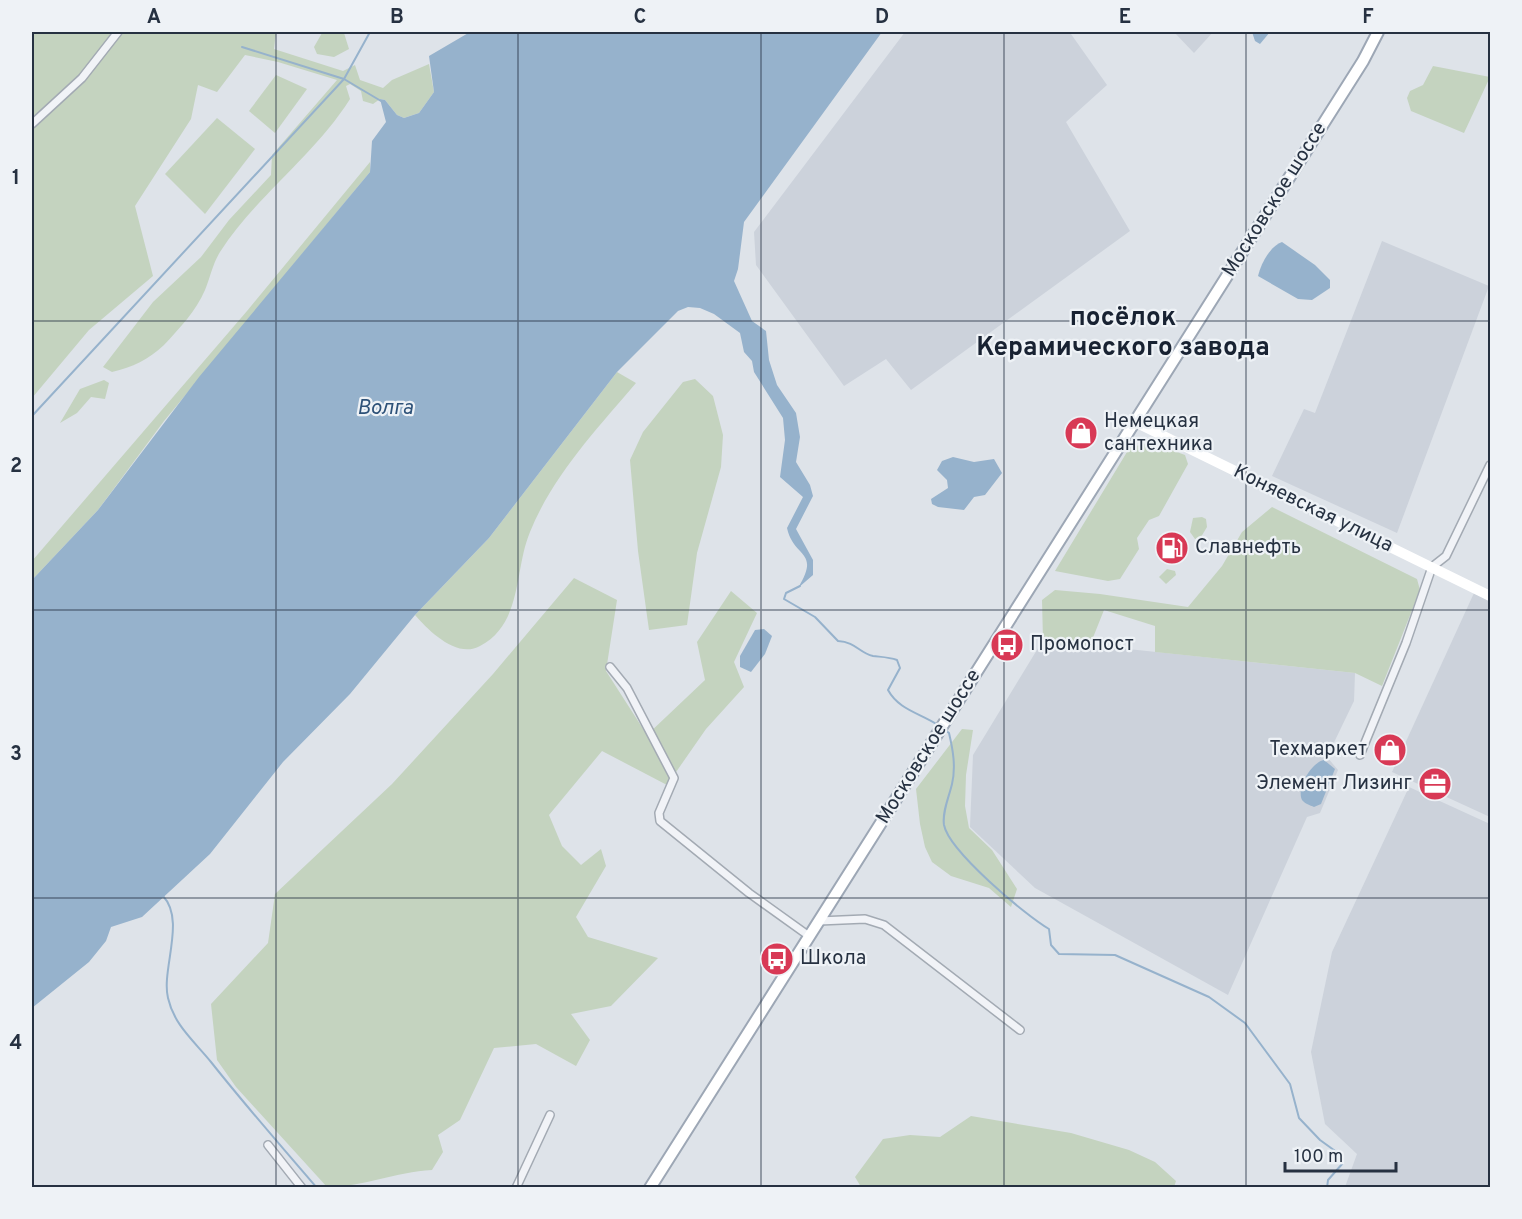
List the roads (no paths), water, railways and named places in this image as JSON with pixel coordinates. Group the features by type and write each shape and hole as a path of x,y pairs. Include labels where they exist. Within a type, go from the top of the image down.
{"main road":[{"name":"Московское шоссе","path":"650,1188 1363,61 1378,32"},
{"name":"Коняевская улица","path":"1135,422 1491,596"}],"street":[{"path":"32,124 82,78 118,32"},
{"path":"1360,755 1406,643 1432,567 1446,556 1491,465"},
{"path":"610,667 627,688 674,778 659,813 660,821 749,893 809,936"},
{"path":"819,921 865,919 884,925 1020,1030"},
{"path":"516,1188 550,1115"},
{"path":"268,1145 302,1188"}],"water":[{"name":"Волга","path":"470,32 882,32 744,222 738,269 734,281 752,321 766,331 769,360 777,385 796,413 800,437 796,462 810,485 813,496 796,529 813,560 813,575 798,588 807,567 806,560 790,538 787,528 803,497 780,477 785,440 783,418 754,372 752,361 744,352 740,333 714,314 700,308 688,307 678,311 617,372 489,538 415,615 350,694 283,762 210,854 142,917 111,927 106,941 89,962 32,1008 32,580 98,510 199,377 370,172 372,141 386,122 380,99 385,100 397,115 404,118 419,113 434,92 429,56"},
{"path":"1252,32 1270,32 1260,44 1255,41"},
{"path":"1282,242 1315,265 1330,280 1330,288 1312,300 1298,299 1258,276 1269,252"},
{"path":"953,457 974,462 994,459 1002,473 985,495 974,497 964,510 938,507 932,504 931,499 948,488 947,480 937,470 942,461"},
{"path":"764,629 772,636 765,654 751,672 740,667 740,656 755,630"},
{"path":"1324,760 1335,769 1321,804 1314,807 1302,800 1301,789 1310,770"}],"waterway":[{"path":"32,416 344,79 370,32"},
{"path":"242,47 344,79 381,101"},
{"path":"800,586 786,593 784,599 815,617 838,641 849,643 868,655 897,660 900,668 888,690 904,707 938,725"},
{"path":"945,730 949,733 954,765 944,825 959,850 989,882 1049,929 1051,945 1059,954 1115,955 1209,997 1245,1023 1290,1084 1299,1118 1320,1140 1338,1153 1343,1163 1328,1180 1327,1188"},
{"path":"163,896 170,906 172,918 173,931 167,987 168,998 175,1016 185,1032 317,1188"}],"place":[{"name":"Немецкая сантехника","path":"1081,433"},
{"name":"Славнефть","path":"1172,548"},
{"name":"Промопост","path":"1007,645"},
{"name":"Техмаркет","path":"1390,750"},
{"name":"Элемент Лизинг","path":"1435,784"},
{"name":"Школа","path":"777,959"}],"district":[{"name":"посёлок Керамического завода","path":"1123,333"}]}
